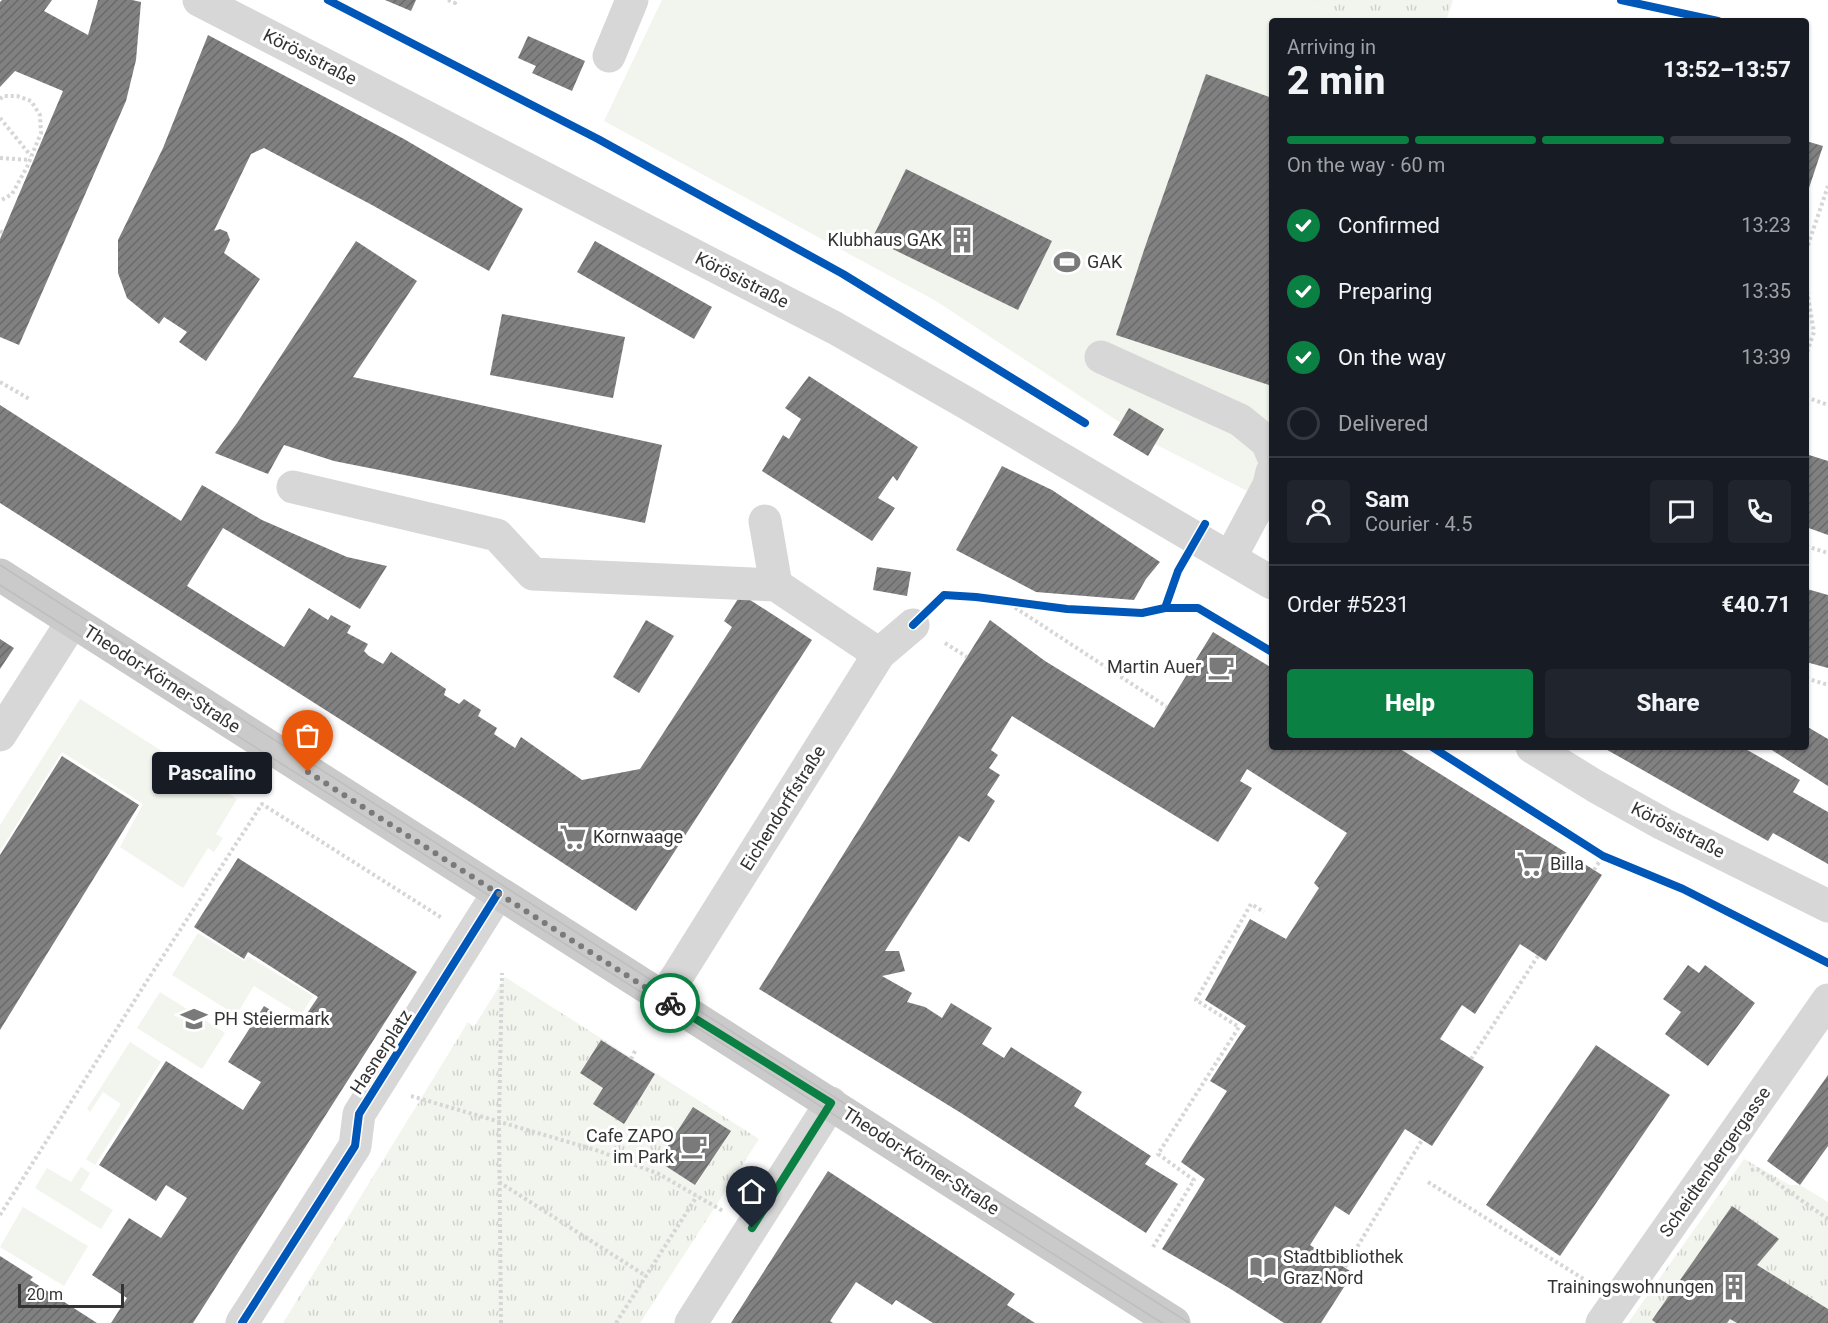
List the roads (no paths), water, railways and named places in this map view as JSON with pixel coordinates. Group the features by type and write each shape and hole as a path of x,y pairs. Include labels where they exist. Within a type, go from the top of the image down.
{"main road":[{"name":"Theodor-Körner-Straße","path":"0,575 1174,1323"}],"street":[{"name":"Körösistraße","path":"199,0 835,328 1269,582"},
{"path":"609,56 632,0"},
{"path":"1101,357 1240,420 1267,442 1269,447"},
{"path":"1230,558 1269,485"},
{"path":"293,487 497,535 533,574 776,585 879,654"},
{"path":"765,521 776,585"},
{"path":"0,735 72,621"},
{"name":"Eichendorffstraße","path":"663,999 879,654 913,625"},
{"name":"Körösistraße","path":"1537,750 1663,824 1828,906"},
{"name":"Hasnerplatz","path":"242,1323 355,1146 359,1114 498,893"},
{"name":"Scheidtenbergergasse","path":"1602,1323 1828,1000"},
{"path":"691,1323 831,1103"}],"tram line":[{"path":"0,565 1189,1323"},
{"path":"0,585 1162,1323"}],"place":[{"name":"Klubhaus GAK","path":"962,240"},
{"name":"GAK","path":"1067,262"},
{"name":"Martin Auer","path":"1221,667"},
{"name":"Pascalino","path":"308,772"},
{"name":"Kornwaage","path":"573,837"},
{"name":"Billa","path":"1530,864"},
{"name":"PH Steiermark","path":"194,1019"},
{"name":"Cafe ZAPO im Park","path":"694,1146"},
{"name":"Stadtbibliothek Graz Nord","path":"1263,1267"},
{"name":"Trainingswohnungen","path":"1734,1287"}]}
